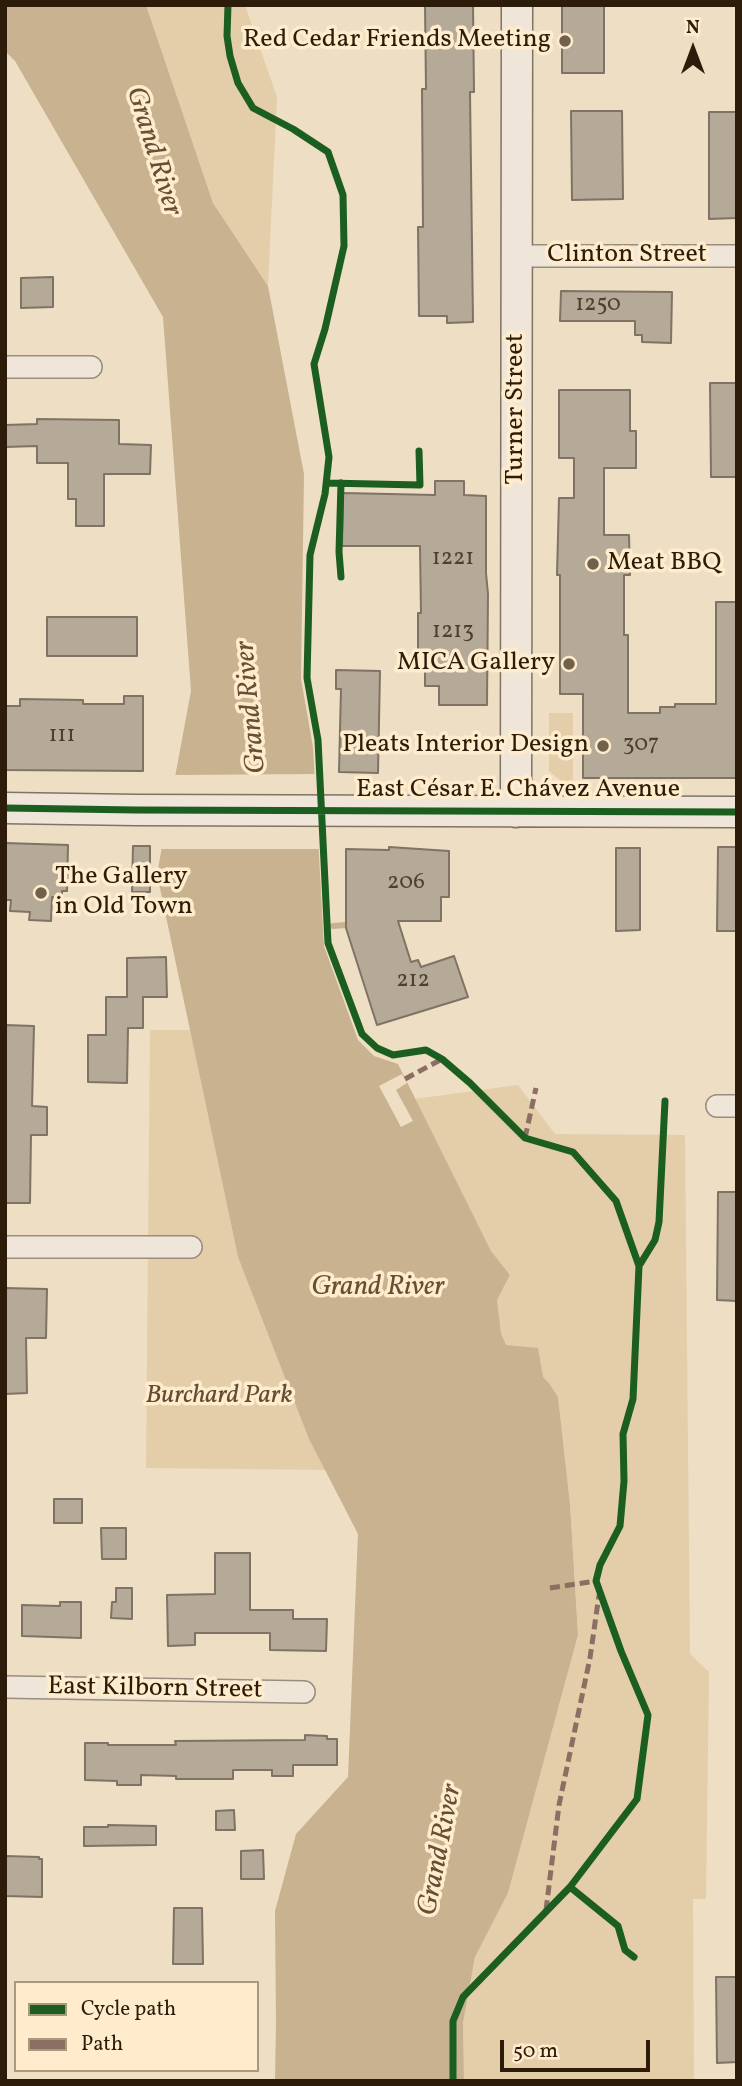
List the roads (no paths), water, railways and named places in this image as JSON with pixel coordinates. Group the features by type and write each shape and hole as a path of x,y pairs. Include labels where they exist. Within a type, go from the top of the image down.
{"street":[{"name":"Turner Street","path":"516,812 517,5"},
{"name":"Clinton Street","path":"516,256 737,256"},
{"path":"5,367 91,367"},
{"name":"East César E. Chávez Avenue","path":"5,808 737,813"},
{"path":"5,1247 191,1247"},
{"name":"East Kilborn Street","path":"5,1687 304,1692"}],"water":[{"name":"Grand River","path":"5,5 146,5 213,203 268,286 304,474 301,679 313,747 324,946 358,1040 374,1056 398,1064 491,1251 510,1275 497,1300 501,1333 506,1345 538,1348 543,1377 558,1397 570,1504 578,1635 508,1893 475,1957 463,2023 464,2081 275,2081 275,1911 296,1834 348,1777 358,1534 309,1439 238,1257 157,874 191,691 163,317 15,61 5,51"}],"waterway":[{"path":"333,926 346,925"}],"place":[{"name":"Red Cedar Friends Meeting","path":"565,41"},
{"name":"Meat BBQ","path":"593,564"},
{"name":"MICA Gallery","path":"569,664"},
{"name":"Pleats Interior Design","path":"603,746"},
{"name":"The Gallery in Old Town","path":"41,893"}],"park label":[{"name":"Burchard Park","path":"219,1397"}]}
